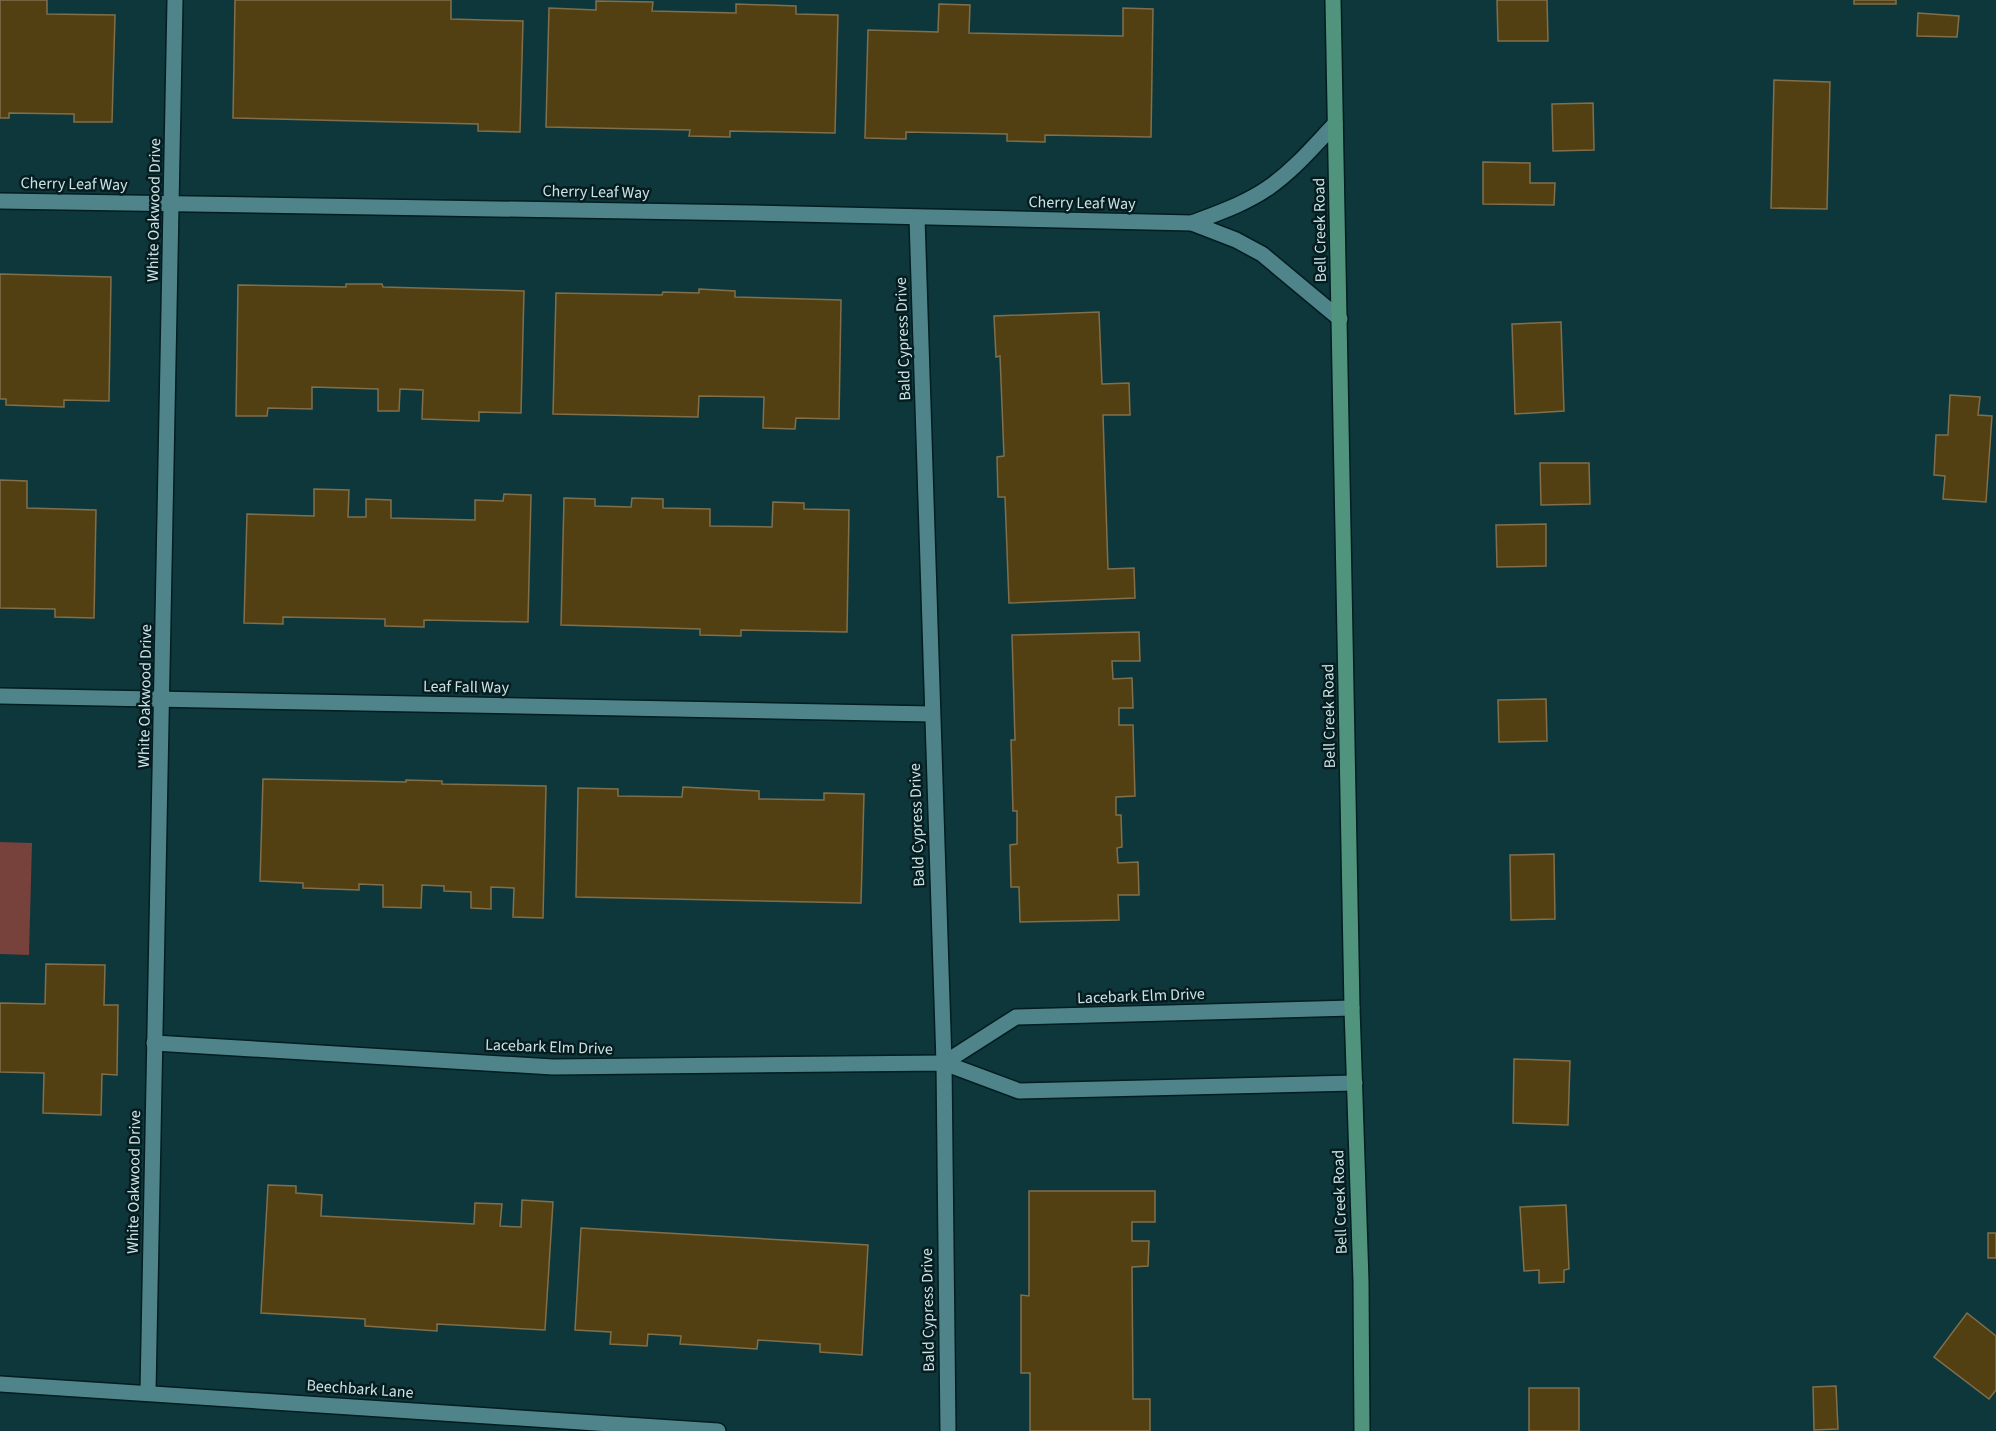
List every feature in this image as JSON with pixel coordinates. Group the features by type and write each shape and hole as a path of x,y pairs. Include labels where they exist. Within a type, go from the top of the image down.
{"street":[{"name":"White Oakwood Drive","path":"148,1392 175,0"},
{"name":"Bell Creek Road","path":"1334,0 1352,1008 1361,1281 1362,1431"},
{"name":"Cherry Leaf Way","path":"1192,223 1235,206 1268,188 1297,164 1335,124"},
{"name":"Cherry Leaf Way","path":"0,201 752,213 1192,223 1236,240 1262,254 1340,319"},
{"name":"Bald Cypress Drive","path":"917,218 944,1063 948,1431"},
{"name":"Leaf Fall Way","path":"0,696 932,714"},
{"name":"Lacebark Elm Drive","path":"944,1063 1016,1017 1352,1008"},
{"name":"Lacebark Elm Drive","path":"154,1043 553,1067 944,1063 1019,1091 1355,1083"},
{"name":"Beechbark Lane","path":"0,1384 718,1431"}],"shaded area":[{"path":"0,842 32,843 29,955 0,954"}],"building":[{"path":"0,0 47,0 47,14 115,15 112,122 74,122 74,114 9,113 9,118 0,118"},
{"path":"235,0 451,0 451,19 523,21 520,132 478,131 478,124 233,118"},
{"path":"1497,0 1547,0 1548,41 1498,41"},
{"path":"1854,0 1896,0 1896,4 1854,4"},
{"path":"596,1 653,2 652,11 736,13 736,4 796,6 796,14 838,15 835,133 730,131 730,137 689,136 690,130 546,127 549,8 596,10"},
{"path":"939,4 970,5 969,33 1123,36 1123,8 1153,9 1151,137 1045,135 1045,142 1007,141 1007,134 906,132 906,139 865,138 868,30 938,32"},
{"path":"1918,13 1959,16 1957,37 1917,36"},
{"path":"1774,80 1830,82 1827,209 1771,208"},
{"path":"1593,103 1594,150 1553,151 1552,104"},
{"path":"1483,162 1530,163 1530,183 1555,183 1554,205 1483,204"},
{"path":"0,274 111,277 109,401 64,400 64,407 6,405 6,399 0,399"},
{"path":"346,284 524,291 521,413 479,412 479,421 422,419 423,390 400,389 399,411 378,411 378,389 312,387 312,409 268,408 267,416 236,416 238,285 346,287"},
{"path":"699,289 735,291 735,297 841,300 839,419 796,418 795,429 763,428 764,397 699,396 698,417 553,414 556,293 662,295 663,292 699,293"},
{"path":"1099,312 1102,384 1129,383 1130,415 1103,415 1108,569 1134,568 1135,598 1009,603 1005,497 998,497 997,457 1004,456 1000,356 996,357 994,316"},
{"path":"1561,322 1564,411 1515,414 1512,324"},
{"path":"1950,395 1980,397 1978,415 1992,416 1986,502 1943,499 1945,476 1934,475 1936,435 1948,435"},
{"path":"1540,463 1589,463 1590,504 1541,505"},
{"path":"0,480 27,481 27,508 96,510 94,618 55,617 55,609 0,608"},
{"path":"314,489 349,490 348,517 366,517 366,499 391,500 391,518 475,520 475,500 503,501 504,494 531,495 528,622 424,620 424,627 385,626 385,619 283,617 283,624 244,623 247,514 314,516"},
{"path":"564,498 595,499 595,506 631,507 632,498 663,499 663,508 710,509 710,526 772,527 773,502 804,503 804,509 849,510 847,632 741,630 741,636 700,635 700,629 561,625"},
{"path":"1546,524 1546,566 1497,567 1496,525"},
{"path":"1139,632 1140,661 1112,661 1113,679 1132,678 1133,708 1119,708 1119,725 1133,725 1135,796 1116,797 1116,815 1121,815 1122,847 1117,848 1118,863 1138,862 1139,895 1118,895 1119,920 1020,922 1019,887 1011,887 1010,845 1017,844 1017,811 1013,811 1011,740 1015,740 1012,635"},
{"path":"1546,699 1547,741 1499,742 1498,700"},
{"path":"263,779 406,782 406,780 442,781 442,784 546,786 543,918 513,917 514,888 491,887 491,909 471,908 471,892 444,891 444,886 422,885 421,908 383,907 383,885 359,884 359,890 303,888 303,883 260,881"},
{"path":"683,787 759,791 759,799 824,800 824,793 864,794 861,903 576,897 578,788 618,789 618,796 682,797"},
{"path":"1554,854 1555,919 1511,920 1510,855"},
{"path":"46,964 105,965 104,1005 118,1005 117,1075 102,1074 101,1115 43,1113 44,1073 0,1072 0,1003 45,1004"},
{"path":"1514,1059 1570,1061 1568,1125 1513,1123"},
{"path":"268,1185 296,1186 296,1193 322,1195 321,1216 474,1224 475,1203 502,1204 500,1226 521,1227 522,1200 553,1202 545,1330 437,1324 437,1331 365,1326 365,1319 261,1313"},
{"path":"1029,1191 1155,1191 1155,1222 1132,1222 1132,1241 1149,1241 1148,1266 1132,1267 1133,1399 1150,1399 1150,1431 1030,1431 1030,1373 1021,1373 1021,1295 1029,1296"},
{"path":"1566,1205 1569,1269 1564,1270 1564,1282 1539,1283 1539,1270 1524,1271 1520,1207"},
{"path":"581,1228 868,1245 862,1355 820,1352 820,1344 758,1340 757,1349 680,1344 681,1336 648,1334 647,1346 610,1344 611,1332 575,1330"},
{"path":"1988,1233 1996,1233 1996,1258 1988,1258"},
{"path":"1967,1313 1996,1336 1996,1390 1989,1399 1934,1357"},
{"path":"1836,1386 1838,1429 1814,1430 1813,1387"},
{"path":"1529,1388 1579,1388 1579,1431 1529,1431"}]}
